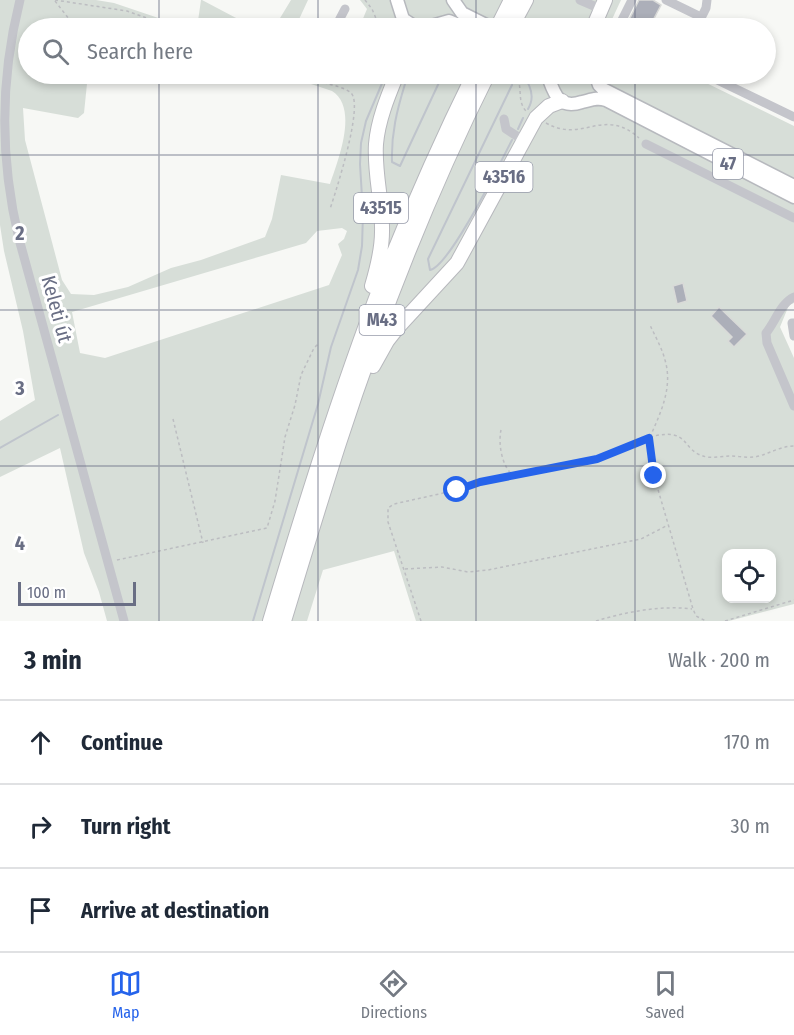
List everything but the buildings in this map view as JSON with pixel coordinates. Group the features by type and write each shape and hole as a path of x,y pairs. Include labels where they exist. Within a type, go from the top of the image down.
{"highway":[{"path":"505,18 517,3"},
{"path":"513,18 517,3"},
{"name":"43515","path":"360,344 382,241 375,161 376,143 380,120 394,84"},
{"name":"M43","path":"270,621 328,436 381,285 418,195 478,84"},
{"name":"M43","path":"284,621 339,442 397,281 479,84"},
{"name":"43516","path":"339,442 384,346 398,327 458,263 536,118 557,103"}],"main road":[{"path":"393,0 393,14 396,18"},
{"path":"393,0 402,18"},
{"path":"445,0 452,13 462,18"},
{"path":"453,0 462,13 472,18"},
{"path":"542,84 544,91 557,103"},
{"path":"550,84 557,103"},
{"name":"47","path":"591,103 597,84"},
{"name":"47","path":"607,84 664,125 794,197"},
{"name":"47","path":"557,103 571,111 591,103 606,106 664,125 794,186"}],"street":[{"name":"Keleti út","path":"20,0 7,64 4,110 5,156 10,198 19,239 124,621"},
{"path":"580,0 603,5"},
{"path":"623,18 632,0"},
{"path":"666,0 701,17 707,0"},
{"path":"340,18 345,9"},
{"path":"726,84 794,117"},
{"path":"504,119 506,129 523,140"},
{"path":"646,144 794,218"},
{"path":"794,297 785,303 777,320 766,333 767,343 794,406"},
{"path":"794,323 792,323 794,336"}],"path":[{"path":"68,18 54,0 126,11 146,18"},
{"path":"365,0 376,18"},
{"path":"324,84 351,93 355,101 347,152 330,209"},
{"path":"520,84 522,106 536,118 556,128 571,130 612,123 629,130 646,144"},
{"path":"650,325 666,361 668,382 664,405 649,438 654,476 693,609 696,616 706,621"},
{"path":"108,562 267,528 275,501 285,437 301,375 314,348 319,343"},
{"path":"173,419 203,543"},
{"path":"501,430 499,440 507,471 513,476"},
{"path":"421,621 388,522 388,508 394,504 457,490 480,482 597,459 649,438 668,433 683,439 698,454 712,457 755,457 780,447 794,446"},
{"path":"404,569 442,567 468,572 488,570 641,539 668,525"},
{"path":"725,621 794,600"},
{"path":"596,621 620,614 680,607 693,609"}],"shaded area":[{"path":"0,0 96,0 114,3 158,18 18,18 18,84 87,84 84,113 78,118 23,108 25,140 62,280 71,294 94,295 128,287 171,268 265,237 272,219 281,175 330,184 344,135 344,109 340,99 332,91 311,84 708,84 794,126 794,303 789,305 780,327 794,358 794,604 729,621 416,621 394,551 323,570 307,621 107,621 84,553 60,448 0,477 0,421 35,400 0,225","holes":["342,228 347,231 344,239 338,244 342,255 329,285 105,358 80,353 72,312 306,243 317,231"]},
{"path":"202,0 236,18 198,18"},
{"path":"291,0 308,0 300,18 280,18"},
{"path":"360,0 621,0 613,18 363,18 367,9"}],"waterway":[{"path":"253,621 318,404 331,347 358,270 362,246 363,214 361,143 366,121 382,84"},
{"path":"405,84 392,142 392,162 400,166 438,84"},
{"path":"528,84 532,99 528,109"},
{"path":"512,85 428,259 430,270 439,264 462,233 512,140"},
{"path":"518,129 523,118"},
{"path":"0,448 58,415"}],"route":[{"path":"457,490 480,482 597,459 649,438 654,476"}]}
